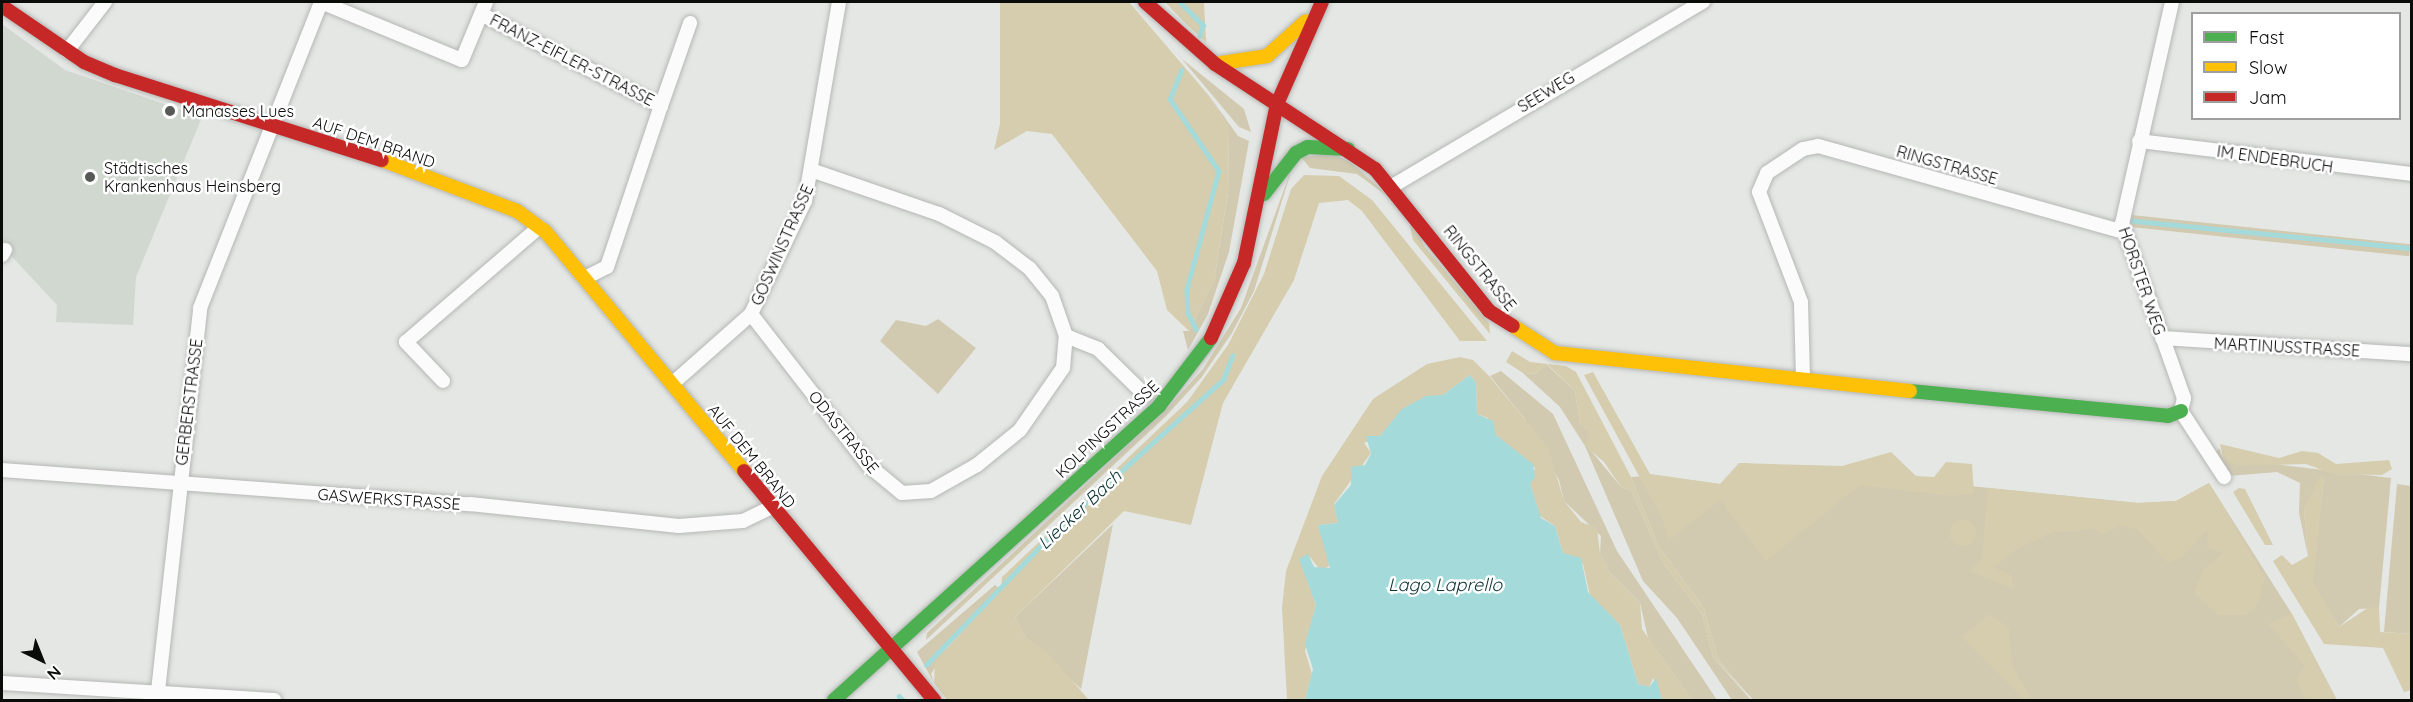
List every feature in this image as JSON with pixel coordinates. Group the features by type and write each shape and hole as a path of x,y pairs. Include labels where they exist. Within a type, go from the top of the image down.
{"street":[{"path":"67,51 105,2"},
{"name":"FRANZ-EIFLER-STRASSE","path":"321,2 462,60 484,8 661,106"},
{"name":"GERBERSTRASSE","path":"158,691 200,308 321,2"},
{"name":"GOSWINSTRASSE","path":"673,383 751,314 814,171 839,2"},
{"name":"RINGSTRASSE","path":"1145,2 1161,8 1215,64 1348,149 1391,187 1489,311 1537,345 1571,356 1803,380 2168,416 2181,411"},
{"name":"SEEWEG","path":"1391,187 1703,2"},
{"name":"HORSTER WEG","path":"2172,2 2121,215 2124,232 2184,398 2181,411 2224,477"},
{"name":"AUF DEM BRAND","path":"2,6 67,51 115,75 273,126 506,207 539,227 587,277 772,507 933,700"},
{"path":"1215,64 1267,56 1318,7"},
{"name":"KOLPINGSTRASSE","path":"834,700 894,651 1186,377 1235,291 1257,208 1278,104 1318,7"},
{"name":"FRANZ-EIFLER-STRASSE","path":"587,277 607,267 690,23"},
{"name":"IM ENDEBRUCH","path":"2139,141 2412,174"},
{"name":"RINGSTRASSE","path":"1803,380 1802,302 1759,192 1767,173 1803,149 1818,146 2124,232"},
{"path":"1257,208 1296,153 1308,147 1348,149"},
{"name":"ODASTRASSE","path":"751,314 868,465 902,493 932,491 977,465 1020,430 1063,368 1066,336 1053,296 1029,268 995,242 884,192 814,171"},
{"path":"443,381 406,342 539,227"},
{"path":"1066,336 1098,349 1145,395"},
{"name":"MARTINUSSTRASSE","path":"2162,338 2412,354"},
{"name":"GASWERKSTRASSE","path":"2,470 679,526 743,521 772,507"},
{"path":"2,683 158,691 211,698 274,700"}],"shaded area":[{"path":"1000,2 1129,2 1210,97 1229,129 1228,193 1214,281 1189,331 1167,310 1157,271 1052,134 1027,131 994,150 1000,124"},
{"path":"1134,2 1182,59 1244,109 1251,132 1239,127"},
{"path":"1165,2 1204,2 1206,42 1187,25"},
{"name":"Städtisches Krankenhaus Heinsberg","path":"2,24 65,70 202,117 136,277 133,325 56,322 57,305 2,246"},
{"path":"1210,97 1238,136 1249,141 1229,252 1208,314 1188,350 1183,331 1189,331 1214,281 1228,193 1229,129"},
{"path":"1334,154 1353,164 1394,201 1357,174 1310,168 1301,157"},
{"path":"1294,162 1254,291 1232,333 1201,378 1165,417 926,640 927,633 1162,414 1203,369 1241,308"},
{"path":"1304,175 1339,176 1372,200 1487,341 1460,341 1362,211 1348,200 1319,203 1294,280 1223,403 1191,525 1124,511 1015,617 1025,637 1047,652 1089,700 947,700 934,683 935,661 1001,590 1002,577 1187,402 1228,345 1264,274 1291,189"},
{"path":"2132,215 2410,244 2409,256 2131,227"},
{"path":"1416,224 1424,246 1489,323 1490,334 1413,240 1410,226"},
{"path":"938,319 976,348 938,394 880,341 896,320 926,326"},
{"path":"1512,351 1530,362 1566,366 1576,372 1631,477 1658,545 1704,609 1718,659 1753,700 1713,657 1702,614 1663,563 1631,490 1621,487 1604,462 1585,446 1590,432 1580,424 1575,391 1547,364 1536,374 1523,373 1506,362"},
{"path":"1460,357 1473,360 1489,376 1548,447 1564,501 1581,522 1597,528 1600,554 1610,573 1640,603 1642,629 1692,700 1662,700 1653,678 1649,687 1638,684 1620,625 1590,596 1583,564 1563,553 1555,526 1540,516 1530,484 1535,468 1496,435 1488,418 1477,414 1476,383 1470,375 1443,395 1411,404 1380,436 1364,443 1371,453 1334,504 1338,523 1318,525 1331,565 1321,571 1310,557 1306,576 1316,605 1305,651 1312,674 1305,700 1287,700 1282,608 1286,571 1322,476 1373,399 1427,364"},
{"path":"1546,364 1575,391 1580,424 1590,432 1588,447 1621,487 1631,490 1663,563 1702,614 1713,657 1751,700 1732,700 1677,618 1643,581 1585,446 1560,407 1523,373 1536,374"},
{"path":"1501,371 1553,414 1617,551 1717,700 1692,700 1648,638 1640,603 1610,573 1600,554 1601,536 1564,501 1559,480 1525,419 1490,376"},
{"path":"1593,372 1650,474 1720,484 1739,463 1842,466 1891,452 1916,476 1934,477 1946,462 1972,464 1974,493 1952,496 1860,485 1766,561 1720,500 1668,541 1663,520 1584,375"},
{"path":"2220,444 2279,458 2302,451 2318,453 2336,464 2389,460 2392,469 2382,475 2333,474 2306,464 2237,466 2223,458"},
{"path":"2219,448 2223,458 2391,478 2379,608 2359,609 2339,627 2312,582 2324,477 2304,509 2308,556 2299,513 2300,483 2277,472 2229,476 2215,453"},
{"path":"1743,463 2138,503 2176,501 2209,483 2292,614 2337,700 1753,700 1718,659 1704,609 1658,545 1631,477 1655,475 1741,487"},
{"path":"2320,476 2324,477 2313,582 2339,627 2369,607 2379,608 2380,632 2411,634 2411,690 2404,692 2383,648 2324,644 2273,561 2282,555 2292,565 2308,556 2304,509"},
{"path":"2209,483 2265,578 2257,606 2247,615 2218,615 2194,593 2202,571 2223,553 2207,548 2208,529 2182,557 2168,563 2138,530 2122,525 2102,534 2095,529 2053,532 2018,548 1994,567 2012,576 2013,589 1969,571 1982,558 1988,488 2138,503 2176,501"},
{"path":"2397,484 2411,486 2411,634 2384,632"},
{"path":"2239,488 2245,489 2273,545 2265,545 2233,492"},
{"path":"1963,520 1972,524 1976,533 1972,542 1963,546 1954,542 1950,533 1954,524"},
{"path":"1113,524 1081,689 1025,637 1015,617"},
{"path":"995,585 1001,590 949,644 931,674 934,683 917,652"},
{"path":"1989,614 2009,628 2012,666 2029,695 2025,700 1962,637"},
{"path":"2292,614 2337,700 2308,700 2303,695 2296,680 2305,666 2268,624"}],"water":[{"name":"Lago Laprello","path":"1470,375 1476,383 1477,414 1493,421 1496,435 1533,464 1535,477 1530,484 1541,518 1555,526 1563,553 1581,558 1588,592 1620,625 1638,684 1649,687 1656,678 1662,700 1305,700 1313,669 1305,644 1316,605 1299,559 1308,554 1314,567 1330,568 1318,525 1338,523 1334,505 1351,485 1351,467 1365,465 1371,454 1366,436 1380,436 1402,409 1426,396 1443,395"}],"waterway":[{"name":"Liecker Bach","path":"1180,2 1203,25 1200,36"},
{"name":"Liecker Bach","path":"1182,70 1170,99 1219,171 1187,290 1188,313 1196,329"},
{"path":"2125,220 2412,248"},
{"name":"Liecker Bach","path":"926,665 1059,527 1223,380 1232,356"},
{"path":"899,696 903,700"}],"traffic: fast":[{"path":"1264,194 1296,153 1308,147 1348,149"},
{"path":"834,700 1159,406 1211,338"},
{"path":"1910,391 2168,416 2181,411"}],"traffic: slow":[{"path":"1215,64 1267,56 1306,21"},
{"path":"382,160 517,211 545,231 744,471"},
{"path":"1513,326 1555,353 1910,391"}],"traffic: jam":[{"path":"1145,2 1215,64 1375,169 1489,311 1513,326"},
{"path":"1211,338 1244,263 1277,104 1322,2"},
{"path":"2,6 84,62 115,75 382,160"},
{"path":"744,471 934,700"}],"place":[{"name":"Manasses Lues","path":"170,111"},
{"name":"Städtisches Krankenhaus Heinsberg","path":"90,177"}]}
